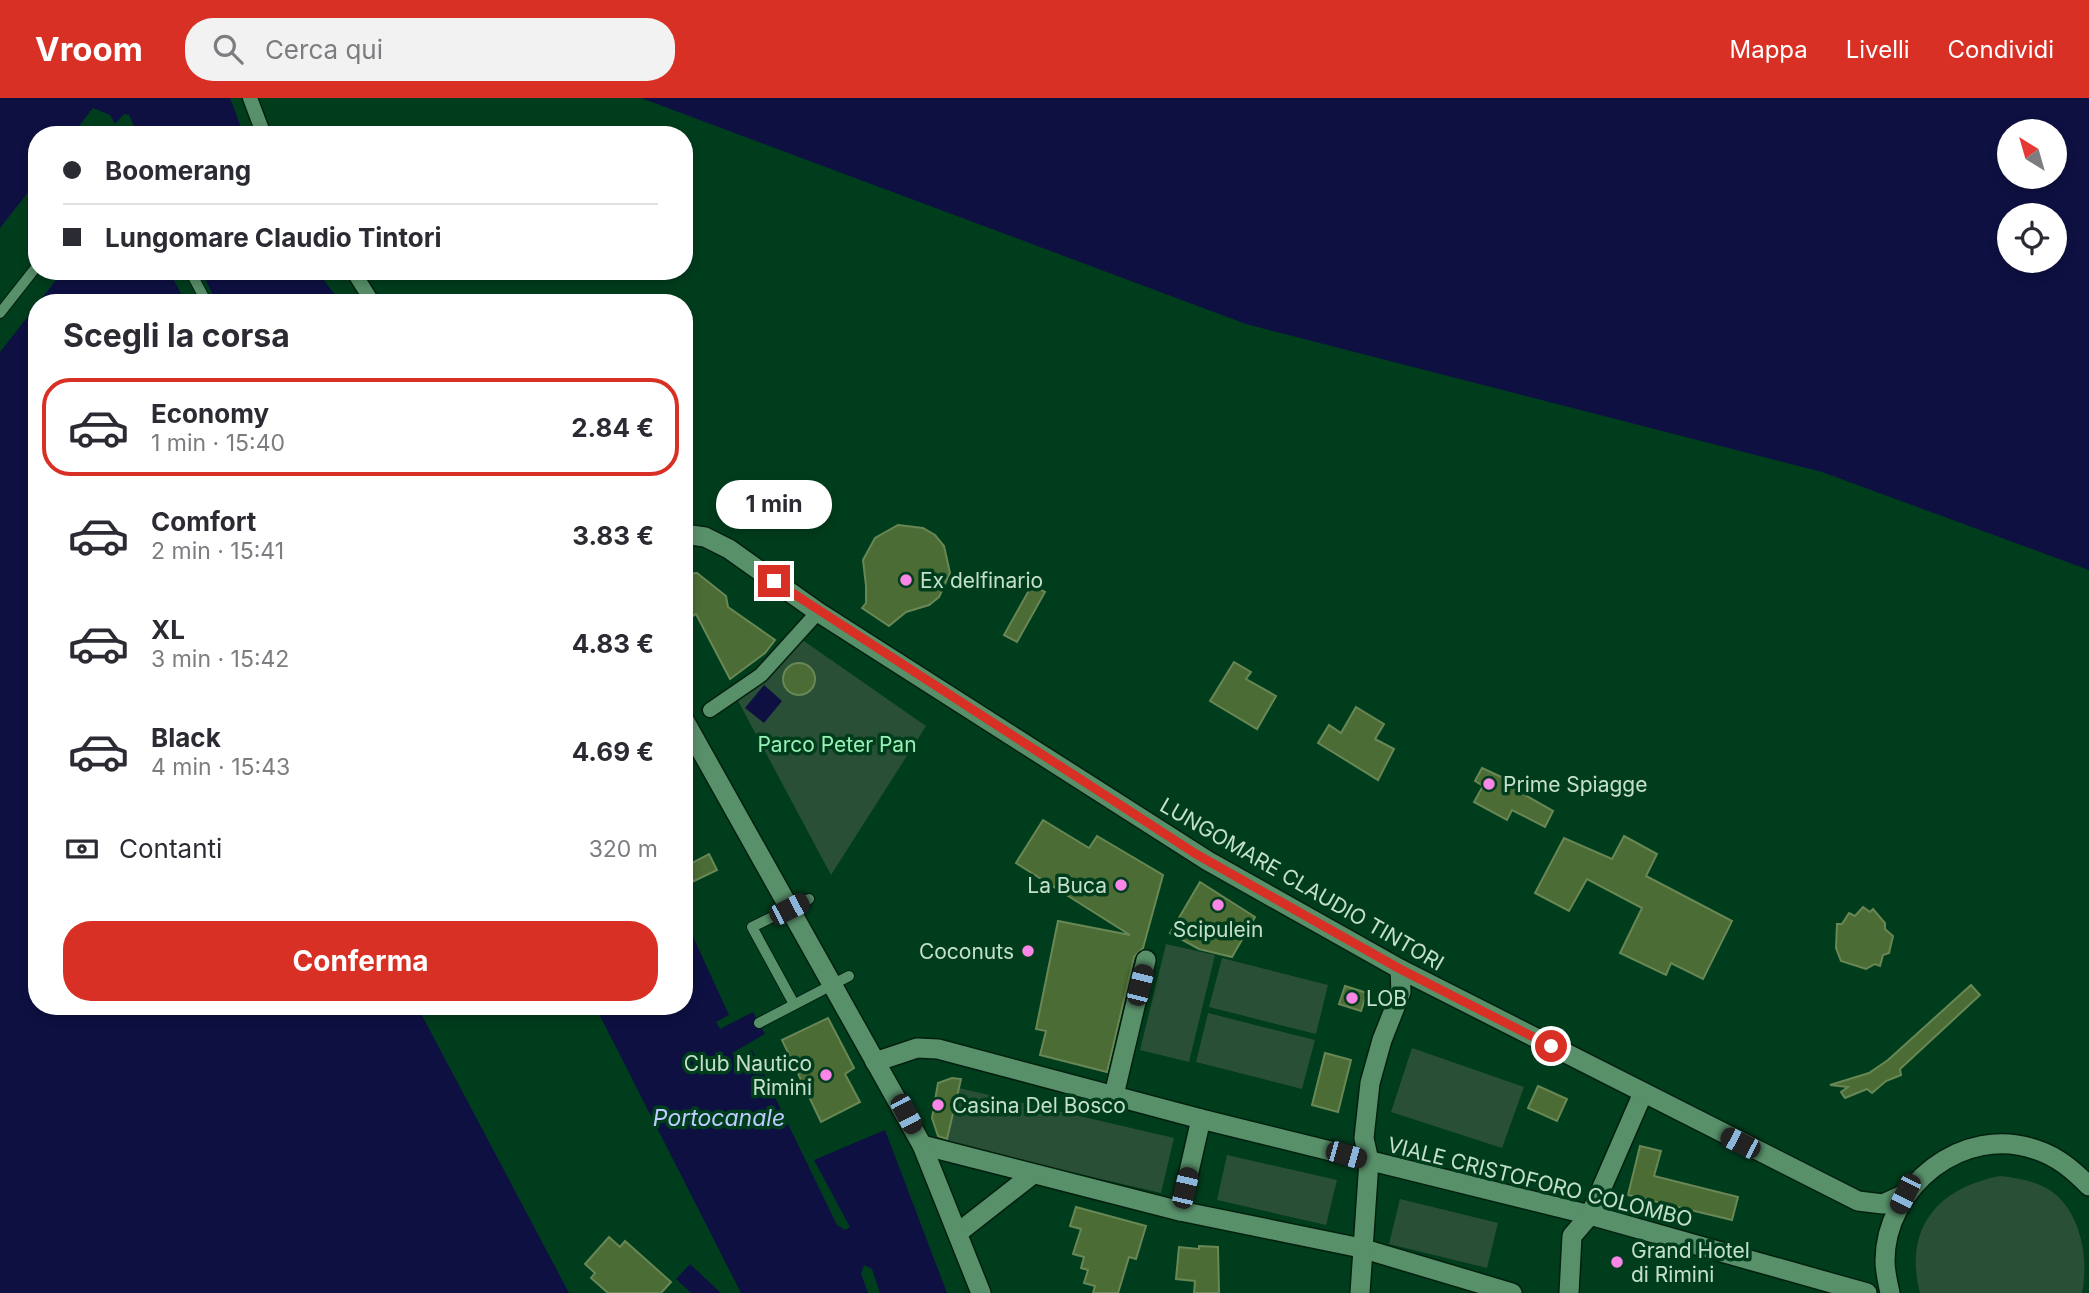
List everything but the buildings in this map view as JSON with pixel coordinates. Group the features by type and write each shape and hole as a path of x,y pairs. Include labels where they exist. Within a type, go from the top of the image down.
{"street":[{"path":"250,98 261,126"},
{"name":"LUNGOMARE CLAUDIO TINTORI","path":"693,535 705,537 729,549 818,612 1184,846 1400,969 1858,1201 1883,1204 1905,1194"},
{"path":"710,710 761,675 818,612"},
{"path":"693,736 789,909 841,980 875,1062 922,1145 959,1232 981,1293"},
{"path":"1114,1095 1146,960"},
{"path":"1360,1293 1368,1161 1364,1138 1370,1083 1382,1040 1401,992 1400,969"},
{"name":"VIALE CRISTOFORO COLOMBO","path":"875,1062 917,1048 938,1049 1201,1119 1590,1215 1867,1293"},
{"path":"1569,1293 1572,1236 1590,1215 1643,1093"},
{"path":"1180,1211 1201,1119"},
{"path":"1890,1293 1885,1262 1890,1226 1905,1194 1931,1167 1963,1150 1998,1144 2036,1149 2069,1166 2089,1186"},
{"path":"922,1145 1180,1211 1361,1248 1512,1293"},
{"path":"959,1232 1033,1174"}],"lane":[{"path":"0,313 28,277"},
{"path":"794,1004 752,928 808,899"},
{"path":"759,1023 841,980"}],"green space":[{"name":"Parco Peter Pan","path":"801,639 926,726 831,875 736,697"},
{"path":"1166,944 1215,955 1189,1062 1140,1050"},
{"path":"1222,958 1328,985 1316,1034 1209,1007"},
{"path":"1208,1013 1315,1040 1302,1089 1196,1062"},
{"path":"1412,1048 1524,1087 1502,1148 1391,1112"},
{"path":"959,1088 1174,1138 1161,1193 946,1143"},
{"path":"1227,1155 1337,1180 1326,1225 1217,1200"},
{"path":"2000,1176 2027,1180 2051,1191 2069,1211 2076,1224 2083,1251 2082,1293 1920,1293 1916,1249 1921,1231 1930,1215 1943,1201 1959,1190"},
{"path":"1400,1199 1498,1223 1487,1268 1389,1244"}],"water":[{"path":"0,98 230,98 241,126 134,126 129,115 124,114 115,124 110,115 93,108 79,126 28,126 28,192 0,228"},
{"path":"641,98 2089,98 2089,570 1822,472 1246,324"},
{"path":"56,280 174,280 181,294 45,294"},
{"path":"206,280 324,280 334,294 212,294"},
{"path":"28,316 28,1015 422,1015 569,1293 0,1293 0,352"},
{"path":"764,685 782,701 764,723 745,708"},
{"name":"Portocanale","path":"693,937 729,1015 716,1022 720,1029 753,1012 765,1034 732,1053 736,1060 752,1050 837,1225 845,1230 850,1227 814,1160 885,1130 947,1293 880,1293 872,1269 864,1265 861,1274 868,1293 741,1293 600,1015 693,1015"},
{"path":"690,1264 721,1293 691,1293 676,1279"}],"place":[{"name":"Ex delfinario","path":"906,580"},
{"name":"Prime Spiagge","path":"1489,784"},
{"name":"La Buca","path":"1121,885"},
{"name":"Scipulein","path":"1218,905"},
{"name":"Coconuts","path":"1028,951"},
{"name":"LOB","path":"1352,998"},
{"name":"Club Nautico Rimini","path":"826,1075"},
{"name":"Casina Del Bosco","path":"938,1105"},
{"name":"Grand Hotel di Rimini","path":"1617,1262"}],"route":[{"path":"774,581 818,612 1196,854 1400,969 1551,1046"}]}
